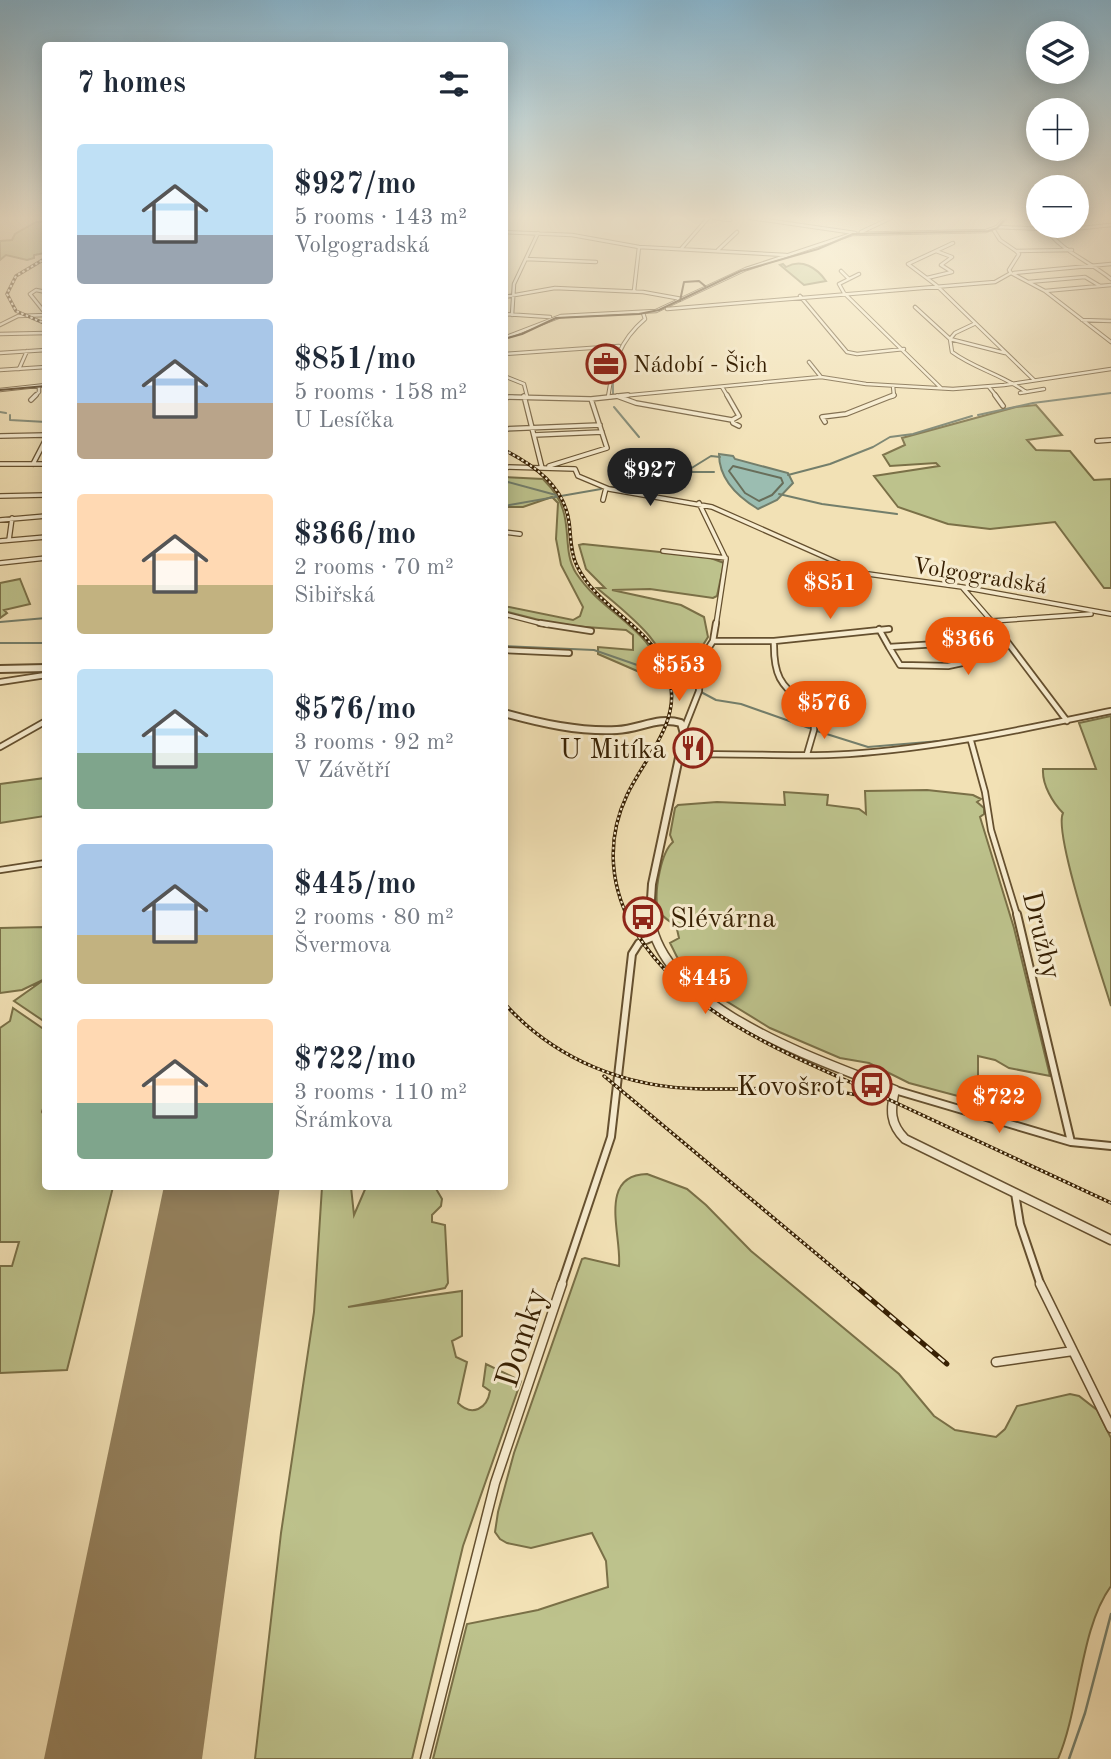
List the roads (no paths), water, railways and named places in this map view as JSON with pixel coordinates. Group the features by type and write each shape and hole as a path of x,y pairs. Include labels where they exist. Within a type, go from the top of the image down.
{"street":[{"path":"512,315 513,300"},
{"path":"663,308 680,300"},
{"path":"508,314 553,318 643,313 663,308 753,300"},
{"path":"803,300 847,352 857,354 904,349"},
{"path":"852,300 942,388"},
{"path":"951,300 1034,380"},
{"path":"1057,300 1111,342"},
{"path":"915,307 950,339 1006,353"},
{"path":"608,397 609,380 619,346 625,336 645,318 643,313"},
{"path":"0,326 18,316 42,315"},
{"path":"508,337 521,334 553,318"},
{"path":"1082,320 1111,321"},
{"path":"974,324 955,333 950,339 952,352 963,360 997,372 1026,392"},
{"path":"0,334 42,334"},
{"path":"508,354 619,346"},
{"path":"0,353 42,350"},
{"path":"19,369 27,351"},
{"path":"809,362 821,377"},
{"path":"0,370 42,367"},
{"path":"508,397 592,399 821,377 893,386 989,387 1111,369"},
{"path":"508,378 524,384 542,468 607,447 592,399"},
{"path":"0,390 40,386 31,400"},
{"path":"825,422 822,417 846,414 848,410 894,396 893,386"},
{"path":"722,387 739,416 732,420"},
{"path":"989,387 1003,406"},
{"path":"1020,393 1044,389"},
{"path":"617,396 636,404 732,420 739,426"},
{"path":"845,406 848,410"},
{"path":"508,429 600,425"},
{"path":"534,435 602,432"},
{"path":"0,436 42,437"},
{"path":"1097,441 1111,440"},
{"path":"33,464 42,445"},
{"path":"0,464 42,464"},
{"name":"Volgogradská","path":"508,467 575,469 578,475 606,488 699,503 861,573 962,587 1111,614"},
{"path":"603,500 606,488"},
{"path":"0,496 42,495"},
{"path":"699,503 726,558 713,641 700,662 698,691 684,729 650,901 653,937 694,989 730,1015 781,1043 895,1090 1071,1142 1111,1146"},
{"path":"0,520 42,516"},
{"path":"9,540 12,518"},
{"path":"508,532 520,534"},
{"path":"0,541 42,537"},
{"path":"663,551 726,558"},
{"path":"0,563 42,558"},
{"path":"962,587 992,621 1067,721"},
{"path":"992,621 1094,613"},
{"path":"508,615 560,628 592,631"},
{"path":"879,629 889,647 901,667 965,665 967,660 953,641 889,647"},
{"path":"713,641 774,641 889,629"},
{"path":"774,641 775,672 782,684 798,695 814,713 814,730 807,754"},
{"path":"508,650 569,653"},
{"path":"0,669 42,668"},
{"path":"0,682 42,676"},
{"path":"679,755 728,752 846,754 971,741 1111,711"},
{"path":"508,714 544,723 616,730 664,718 681,723 684,729"},
{"path":"0,747 42,723"},
{"name":"Družby","path":"971,741 985,792 991,830 1015,907 1071,1142"},
{"path":"0,870 42,864"},
{"name":"Domky","path":"425,1759 495,1483 611,1137 632,954 639,943 653,937"},
{"path":"895,1090 889,1114 894,1128 905,1139 1111,1241"},
{"path":"1015,1193 1023,1240 1039,1281 1111,1428"},
{"path":"996,1362 1073,1351"}],"water":[{"path":"719,454 788,473 793,483 777,500 758,509 743,499 726,480"}],"waterway":[{"path":"613,380 613,394"},
{"path":"978,415 1033,403 1111,393"},
{"path":"614,407 639,437"},
{"path":"0,412 6,413"},
{"path":"10,415 10,420 42,422"},
{"path":"788,475 830,464 873,447 890,437 913,434 972,416"},
{"path":"650,456 669,475"},
{"path":"690,469 711,456 720,457"},
{"path":"610,487 653,489 679,472 714,472"},
{"path":"508,482 556,495"},
{"path":"508,505 601,489"},
{"path":"779,494 822,504 897,514"},
{"path":"0,622 42,618"},
{"path":"0,643 42,643"},
{"path":"508,646 594,650 666,675"},
{"path":"670,675 686,675 697,688"},
{"path":"701,692 716,700 741,704 812,729"},
{"path":"1085,719 1111,714"},
{"path":"817,731 868,747 952,740"},
{"path":"1069,1759 1085,1713 1111,1614"}],"tram line":[{"path":"508,338 556,318 639,314 659,310 680,300"},
{"path":"0,390 42,386"}],"railway":[{"path":"10,300 16,311 42,322"},
{"path":"508,452 536,470 554,487 566,509 577,566 600,596 654,647 664,663 670,682 672,697 665,727 627,795 615,830 613,848 616,883 621,901 637,934 661,965 688,992 751,1035 1111,1203"},
{"path":"508,1007 524,1023 569,1055 594,1067 647,1083 703,1089 822,1090 862,1096"},
{"path":"604,1076 855,1286"},
{"path":"853,1284 947,1364"}],"place":[{"name":"Nádobí - Šich","path":"606,364"},
{"name":"U Mitíka","path":"693,748"},
{"name":"Slévárna","path":"643,917"},
{"name":"Kovošrot","path":"872,1085"}]}
